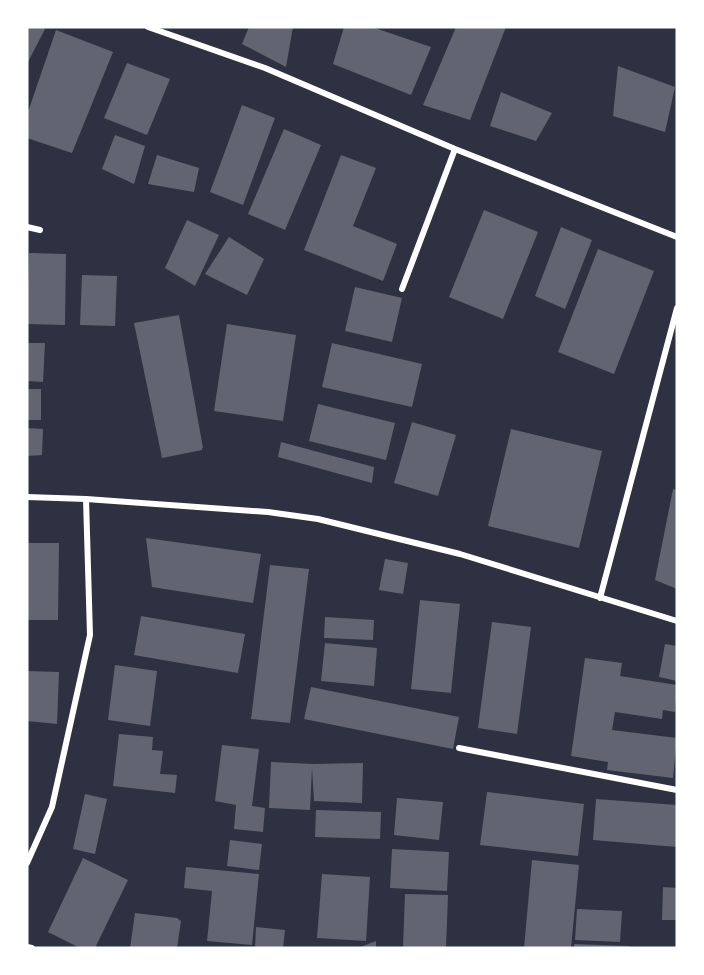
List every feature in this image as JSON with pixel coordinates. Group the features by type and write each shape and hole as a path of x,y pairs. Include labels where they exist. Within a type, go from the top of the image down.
{"street":[{"path":"148,27 265,68 455,149 677,237"},
{"path":"402,289 455,149"},
{"path":"27,227 39,230"},
{"path":"600,598 677,308"},
{"path":"27,497 268,512 318,519 460,555 677,621"},
{"path":"27,864 52,807 90,635 86,499"},
{"path":"459,748 677,790"},
{"path":"27,947 32,948"}],"building":[{"path":"27,27 45,29 27,64"},
{"path":"249,27 293,27 286,67 242,44"},
{"path":"344,27 372,27 431,47 411,95 333,64"},
{"path":"456,27 506,27 470,120 423,105"},
{"path":"56,30 113,52 72,153 27,138 27,109 29,109"},
{"path":"127,63 170,79 147,135 104,118"},
{"path":"618,66 675,87 665,132 613,116"},
{"path":"501,92 552,113 536,141 490,126"},
{"path":"242,105 275,118 243,205 210,192"},
{"path":"284,129 321,145 285,230 248,214"},
{"path":"115,135 145,146 134,184 102,169"},
{"path":"157,155 199,168 194,192 148,184"},
{"path":"341,155 376,168 353,226 397,244 383,281 304,250"},
{"path":"484,210 538,232 503,319 449,297"},
{"path":"187,220 219,235 195,286 165,268"},
{"path":"561,227 592,240 565,309 535,296"},
{"path":"229,237 264,259 247,295 205,274"},
{"path":"598,249 654,271 614,374 558,352"},
{"path":"29,253 66,254 65,325 27,324"},
{"path":"82,275 117,276 115,326 80,325"},
{"path":"355,287 402,298 392,342 345,331"},
{"path":"179,315 203,448 162,458 134,323"},
{"path":"227,324 296,335 283,421 214,411"},
{"path":"27,343 45,343 43,382 27,381"},
{"path":"332,343 422,364 412,407 322,387"},
{"path":"27,389 41,389 41,420 27,420"},
{"path":"318,404 395,423 386,460 309,441"},
{"path":"412,422 456,435 438,496 394,483"},
{"path":"27,428 43,429 42,455 27,456"},
{"path":"511,429 602,451 579,548 488,526"},
{"path":"281,442 374,467 372,483 278,457"},
{"path":"673,489 677,490 677,589 655,580"},
{"path":"146,538 261,554 253,603 152,587"},
{"path":"27,543 59,543 58,620 27,620"},
{"path":"385,559 408,563 403,594 379,590"},
{"path":"270,565 309,569 290,723 251,719"},
{"path":"420,600 460,604 451,693 411,689"},
{"path":"141,616 245,634 238,673 134,655"},
{"path":"325,617 374,620 373,640 324,638"},
{"path":"492,622 531,627 517,734 478,728"},
{"path":"325,643 377,648 374,686 321,681"},
{"path":"665,644 677,646 677,681 659,677"},
{"path":"585,658 622,663 620,676 677,685 675,712 663,710 662,719 615,712 612,730 677,738 673,778 607,770 608,762 571,756"},
{"path":"115,665 157,671 150,726 108,720"},
{"path":"27,671 59,672 57,724 27,721"},
{"path":"311,687 459,717 453,749 304,719"},
{"path":"119,734 153,737 152,750 163,751 160,774 177,775 175,793 113,786"},
{"path":"222,745 259,749 252,806 265,808 263,832 234,829 236,805 215,801"},
{"path":"271,762 363,763 362,803 314,801 312,768 310,810 269,808"},
{"path":"487,792 584,804 578,856 480,845"},
{"path":"85,794 107,799 95,854 73,849"},
{"path":"397,798 443,802 439,840 394,835"},
{"path":"596,799 677,805 677,847 593,840"},
{"path":"316,810 381,812 380,839 315,837"},
{"path":"230,840 262,844 259,870 227,866"},
{"path":"392,849 449,852 447,891 390,888"},
{"path":"83,858 128,880 95,948 80,948 48,932"},
{"path":"532,860 579,865 571,948 524,948"},
{"path":"186,867 259,874 252,945 207,941 212,891 184,888"},
{"path":"322,874 370,877 366,941 317,938"},
{"path":"663,887 677,888 677,920 662,920"},
{"path":"405,894 448,895 446,948 403,948"},
{"path":"577,909 622,911 620,942 575,940"},
{"path":"135,913 177,918 181,921 177,948 130,948"},
{"path":"256,927 285,930 283,948 255,948"},
{"path":"376,941 376,948 358,948"},
{"path":"574,944 629,946 629,948 574,948"}]}
